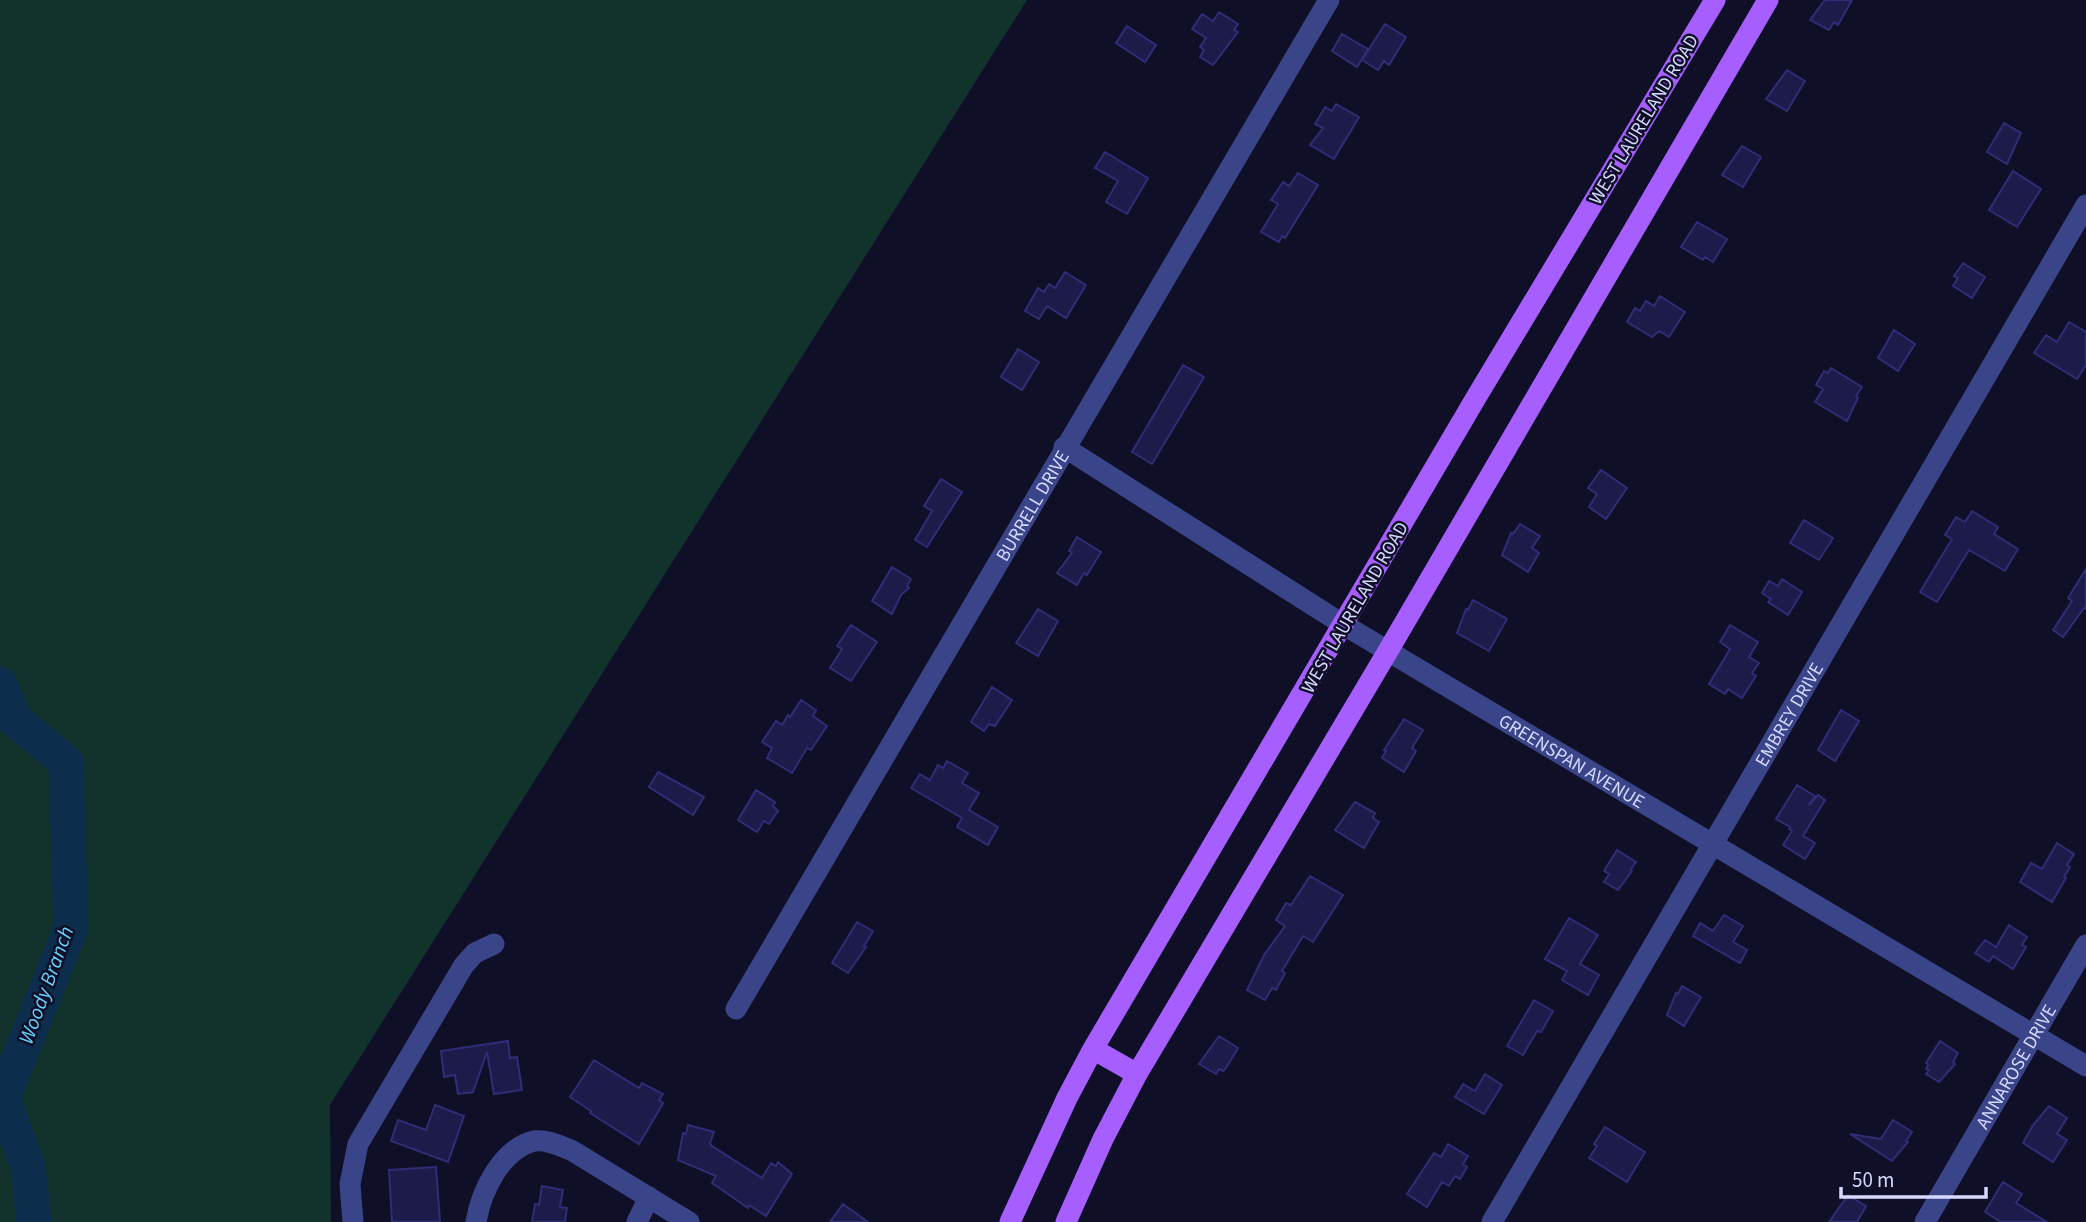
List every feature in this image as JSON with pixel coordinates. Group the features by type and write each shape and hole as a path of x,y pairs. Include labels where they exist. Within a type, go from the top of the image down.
{"main road":[{"name":"WEST LAURELAND ROAD","path":"1010,1222 1067,1098 1093,1049 1477,396 1715,0"},
{"path":"1066,1222 1103,1139 1137,1074 1388,651 1768,0"},
{"path":"1093,1049 1137,1074"}],"street":[{"name":"BURRELL DRIVE","path":"736,1009 1329,0"},
{"name":"EMBREY DRIVE","path":"1492,1222 2086,205"},
{"name":"GREENSPAN AVENUE","path":"1064,447 1344,625 2086,1066"},
{"path":"353,1222 350,1184 358,1144 464,965 475,953 494,944"},
{"name":"ANNAROSE DRIVE","path":"1925,1222 2086,945"},
{"path":"476,1222 481,1197 499,1168 517,1149 536,1141 554,1143 571,1150 689,1222"},
{"path":"637,1222 649,1197"}],"green space":[{"path":"0,0 1027,0 330,1105 331,1222 0,1222"}],"building":[{"path":"1825,0 1852,0 1838,25 1834,22 1829,30 1810,20"},
{"path":"1219,12 1238,24 1234,30 1238,32 1213,65 1200,57 1204,50 1200,47 1206,38 1192,29 1202,14 1213,21"},
{"path":"1385,24 1406,37 1389,65 1384,61 1378,70 1362,60"},
{"path":"1127,26 1156,45 1145,62 1116,43"},
{"path":"1342,34 1368,49 1357,67 1332,51"},
{"path":"1787,70 1805,81 1787,111 1766,99"},
{"path":"1336,104 1359,117 1334,159 1310,145 1323,128 1315,124 1325,107 1332,111"},
{"path":"2004,123 2021,133 2007,164 1987,152"},
{"path":"1742,146 1761,157 1743,187 1722,175"},
{"path":"1105,152 1148,178 1127,214 1106,202 1118,181 1095,168"},
{"path":"2013,171 2041,189 2017,227 1989,210"},
{"path":"1298,173 1318,185 1285,238 1282,236 1279,242 1261,232 1278,204 1271,200 1283,182 1289,186"},
{"path":"1697,222 1727,239 1713,262 1705,257 1703,260 1681,247"},
{"path":"1963,263 1985,277 1972,298 1953,286 1958,278 1954,276"},
{"path":"1065,272 1086,285 1066,318 1047,306 1039,319 1025,311 1038,288 1044,292 1049,284 1055,288"},
{"path":"1660,296 1685,312 1669,337 1659,331 1652,337 1627,322 1635,308 1640,311 1646,301 1654,306"},
{"path":"2069,322 2086,332 2086,365 2077,379 2034,353 2046,335 2057,342"},
{"path":"1894,330 1915,344 1898,371 1878,358"},
{"path":"1018,349 1039,362 1022,390 1001,377"},
{"path":"1183,365 1204,377 1152,464 1132,452"},
{"path":"1831,368 1862,387 1847,421 1815,402 1823,389 1816,385 1824,371 1828,373"},
{"path":"1601,470 1627,488 1606,519 1589,507 1597,494 1588,488"},
{"path":"941,479 962,492 927,547 915,540 932,511 924,506"},
{"path":"1972,511 1998,527 1994,534 2018,549 2005,571 1969,550 1937,602 1920,592 1952,539 1945,535 1956,517 1965,522"},
{"path":"1804,520 1833,538 1819,560 1790,543"},
{"path":"1520,524 1540,536 1532,548 1539,553 1528,572 1502,555 1511,533 1513,534"},
{"path":"1077,537 1101,552 1087,575 1084,573 1077,585 1057,573 1072,553 1069,551"},
{"path":"892,567 911,579 907,586 909,588 901,595 892,614 872,601"},
{"path":"2086,569 2086,609 2084,608 2063,637 2053,630 2072,601 2068,598"},
{"path":"1782,579 1802,592 1788,615 1768,602 1771,599 1762,593 1769,581 1778,586"},
{"path":"1473,600 1507,619 1489,651 1457,633 1466,609 1468,610"},
{"path":"1038,609 1058,621 1038,656 1016,643"},
{"path":"851,625 877,642 851,681 830,668 842,649 837,646"},
{"path":"1730,625 1758,642 1749,657 1759,663 1752,673 1756,676 1742,698 1728,689 1725,694 1709,684 1730,649 1720,642"},
{"path":"992,687 1012,700 995,726 989,724 984,731 971,722"},
{"path":"801,700 816,710 813,716 827,726 811,750 807,748 792,773 767,758 772,748 762,742 776,721 782,725"},
{"path":"1841,710 1859,721 1835,761 1818,750"},
{"path":"1404,719 1423,730 1412,748 1416,751 1404,772 1382,758 1386,751 1384,750"},
{"path":"947,761 968,773 962,783 979,793 969,810 998,827 988,845 957,827 962,818 911,788 920,774 930,780 938,765 943,768"},
{"path":"658,772 704,797 693,815 649,787"},
{"path":"1797,785 1815,796 1809,805 1818,795 1825,800 1803,836 1815,843 1805,859 1783,845 1792,831 1776,819"},
{"path":"756,790 775,802 773,806 778,811 769,824 764,821 757,832 738,820"},
{"path":"1355,802 1375,813 1373,818 1379,822 1364,848 1335,830"},
{"path":"2057,843 2074,854 2067,865 2070,867 2064,877 2066,878 2052,902 2020,882 2031,863 2042,869"},
{"path":"1617,850 1636,862 1618,890 1604,882 1609,874 1604,871"},
{"path":"1310,876 1343,895 1313,942 1303,936 1282,971 1285,973 1276,990 1272,988 1265,1000 1247,990 1264,955 1285,926 1276,920 1286,903 1291,905"},
{"path":"1724,915 1743,926 1733,942 1747,950 1740,963 1693,936 1700,923 1713,931"},
{"path":"1569,918 1598,935 1580,964 1599,975 1588,995 1562,980 1567,971 1545,959"},
{"path":"857,922 873,931 864,946 866,947 848,973 832,963"},
{"path":"2009,925 2027,937 2022,945 2026,947 2013,969 1993,956 1989,962 1975,953 1985,940 1996,947"},
{"path":"1682,986 1701,997 1684,1026 1667,1015 1676,993 1678,994"},
{"path":"1534,1000 1553,1011 1523,1055 1507,1046"},
{"path":"1219,1036 1238,1048 1226,1068 1223,1071 1219,1069 1216,1074 1199,1064"},
{"path":"508,1041 510,1058 517,1057 522,1090 494,1094 487,1052 473,1092 458,1094 455,1075 444,1077 441,1051"},
{"path":"1940,1041 1958,1053 1953,1062 1955,1064 1939,1082 1926,1074 1929,1070 1926,1069 1926,1063"},
{"path":"594,1060 639,1088 642,1083 663,1094 659,1100 663,1103 639,1144 570,1097"},
{"path":"1485,1074 1502,1085 1484,1114 1455,1097 1463,1084 1475,1091"},
{"path":"435,1105 464,1116 448,1162 391,1141 398,1120 426,1130"},
{"path":"2049,1106 2067,1118 2057,1134 2067,1140 2053,1162 2023,1143 2033,1125"},
{"path":"1893,1120 1912,1132 1906,1141 1908,1142 1892,1161 1850,1134 1881,1139"},
{"path":"688,1125 714,1132 710,1143 712,1146 762,1178 771,1163 776,1166 778,1162 792,1174 766,1216 749,1205 748,1208 712,1183 716,1176 678,1160 683,1133 686,1134"},
{"path":"1605,1127 1645,1152 1627,1182 1589,1158"},
{"path":"1448,1144 1468,1156 1463,1164 1467,1167 1460,1179 1455,1176 1449,1186 1442,1182 1427,1207 1407,1194 1434,1153 1441,1157"},
{"path":"436,1167 440,1222 392,1222 389,1170"},
{"path":"2003,1182 2022,1194 2016,1203 2047,1222 2001,1222 1985,1212"},
{"path":"542,1186 563,1190 560,1207 567,1208 565,1222 532,1222 535,1204 539,1205"},
{"path":"1848,1195 1866,1206 1857,1222 1829,1222"},
{"path":"843,1204 868,1222 830,1222"}],"waterway":[{"name":"Woody Branch","path":"0,684 14,719 66,762 71,928 3,1098 28,1167 34,1222"}]}
